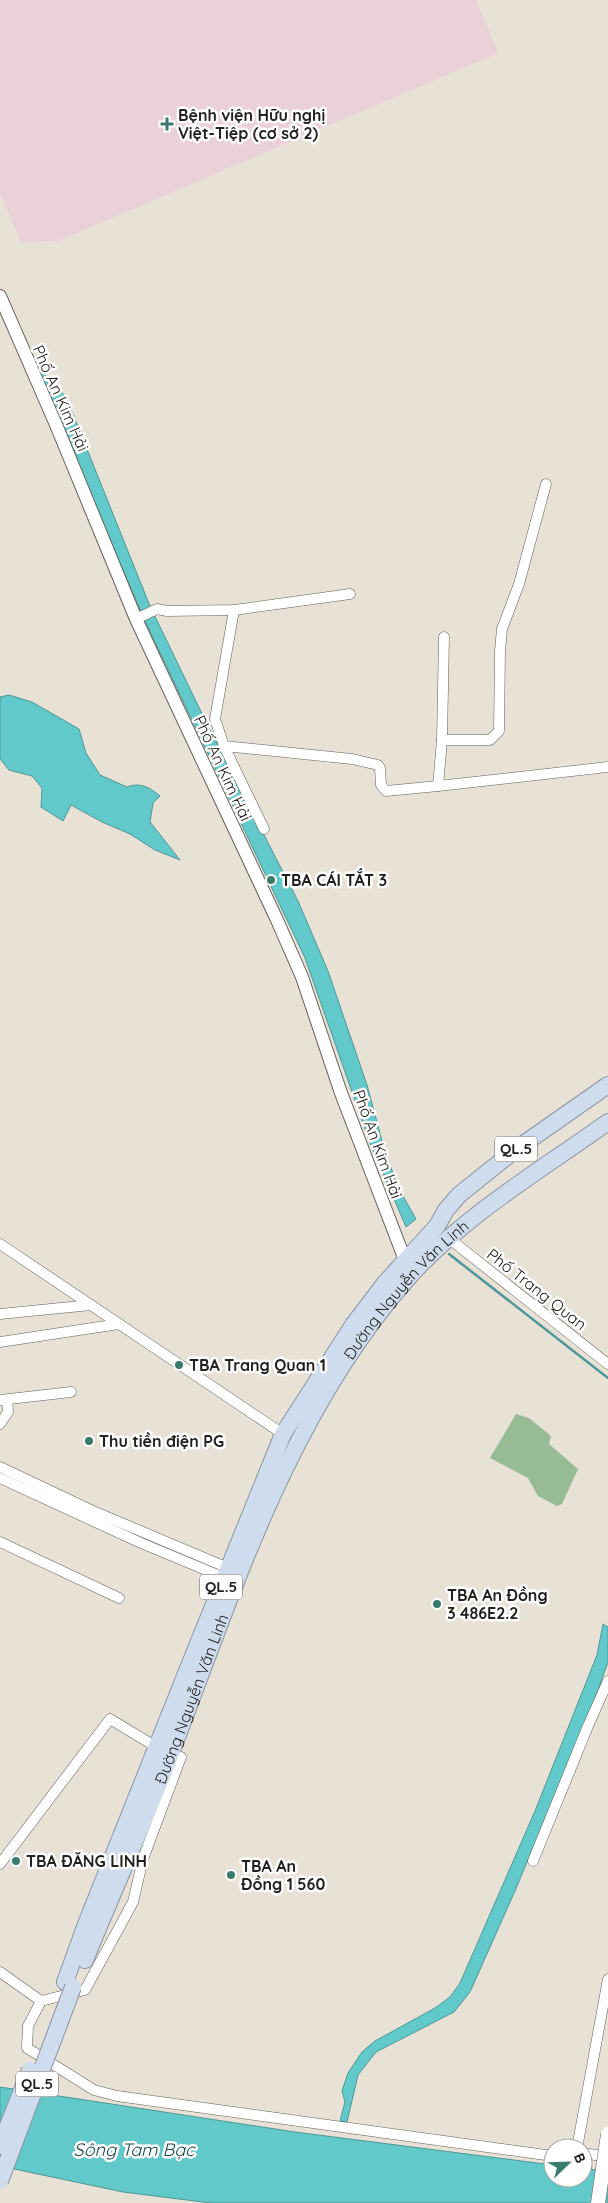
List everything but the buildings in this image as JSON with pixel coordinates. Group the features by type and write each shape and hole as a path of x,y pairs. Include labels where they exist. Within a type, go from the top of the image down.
{"highway":[{"name":"Đường Nguyễn Văn Linh","path":"0,2181 69,1984 86,1924 158,1748 232,1575 276,1486 337,1371 442,1232 459,1195 496,1163 608,1085"},
{"path":"442,1232 477,1199 608,1096"},
{"path":"477,1199 608,1111"},
{"name":"Đường Nguyễn Văn Linh","path":"0,2146 69,1984 171,1754 232,1575 283,1434 353,1325 405,1260 442,1232 608,1122"}],"main road":[{"path":"598,2203 608,2134"}],"street":[{"name":"Phố An Kim Hải","path":"0,296 58,427 138,618 278,920 302,977 345,1102 405,1260"},
{"path":"442,740 490,740 499,731 502,629 519,584 546,484"},
{"path":"138,618 154,610 234,610 350,594"},
{"path":"234,610 215,719 224,746 264,829"},
{"path":"438,786 442,740 444,637"},
{"path":"224,746 352,759 378,765 380,768 380,785 386,791 608,767"},
{"name":"Phố Trang Quan","path":"442,1232 608,1364"},
{"path":"0,1244 283,1434"},
{"path":"0,1314 91,1305"},
{"path":"0,1342 119,1324"},
{"path":"0,1424 8,1412 3,1400 71,1392"},
{"path":"0,1467 232,1575"},
{"path":"0,1478 132,1540 232,1575"},
{"path":"0,1542 119,1598"},
{"path":"533,1861 608,1681"},
{"path":"0,1864 110,1719 158,1748"},
{"path":"181,1757 143,1859 133,1902 85,1990 41,2001 28,2026 27,2048 94,2090 144,2100 543,2155"},
{"path":"0,1972 41,2001"},
{"path":"579,2138 608,1979"},
{"path":"593,2155 608,2157"}],"shaded area":[{"name":"Bệnh viện Hữu nghị Việt-Tiệp (cơ sở 2)","path":"0,0 476,0 498,53 58,241 21,242 0,194"}],"green space":[{"path":"516,1414 529,1418 551,1436 549,1444 578,1469 562,1504 557,1506 538,1496 528,1478 490,1458"}],"water":[{"path":"31,360 66,397 150,606 206,722 298,901 328,971 367,1085 385,1152 399,1189 416,1219 406,1227 370,1143 305,958 145,621"},
{"path":"9,695 32,702 79,729 86,753 100,775 127,787 144,786 160,796 153,803 150,822 180,860 155,850 130,834 102,822 71,805 63,821 41,807 42,788 32,776 9,770 0,759 0,697"},
{"path":"603,1624 608,1627 608,1662 597,1693 515,1891 470,1992 454,2012 376,2052 358,2075 347,2122 340,2121 345,2102 342,2091 348,2073 362,2052 375,2041 435,2008 450,1997 460,1983 535,1811 597,1655"},
{"name":"Sông Tam Bạc","path":"0,2087 295,2132 543,2164 543,2188 593,2188 593,2170 608,2172 608,2203 211,2203 123,2192 0,2166"}],"waterway":[{"path":"449,1254 608,1378"}],"place":[{"name":"Bệnh viện Hữu nghị Việt-Tiệp (cơ sở 2)","path":"167,124"},
{"name":"TBA CÁI TẮT 3","path":"271,880"},
{"name":"TBA Trang Quan 1","path":"179,1365"},
{"name":"Thu tiền điện PG","path":"89,1441"},
{"name":"TBA An Đồng 3 486E2.2","path":"437,1604"},
{"name":"TBA ĐĂNG LINH","path":"16,1861"},
{"name":"TBA An Đồng 1 560","path":"231,1875"}]}
